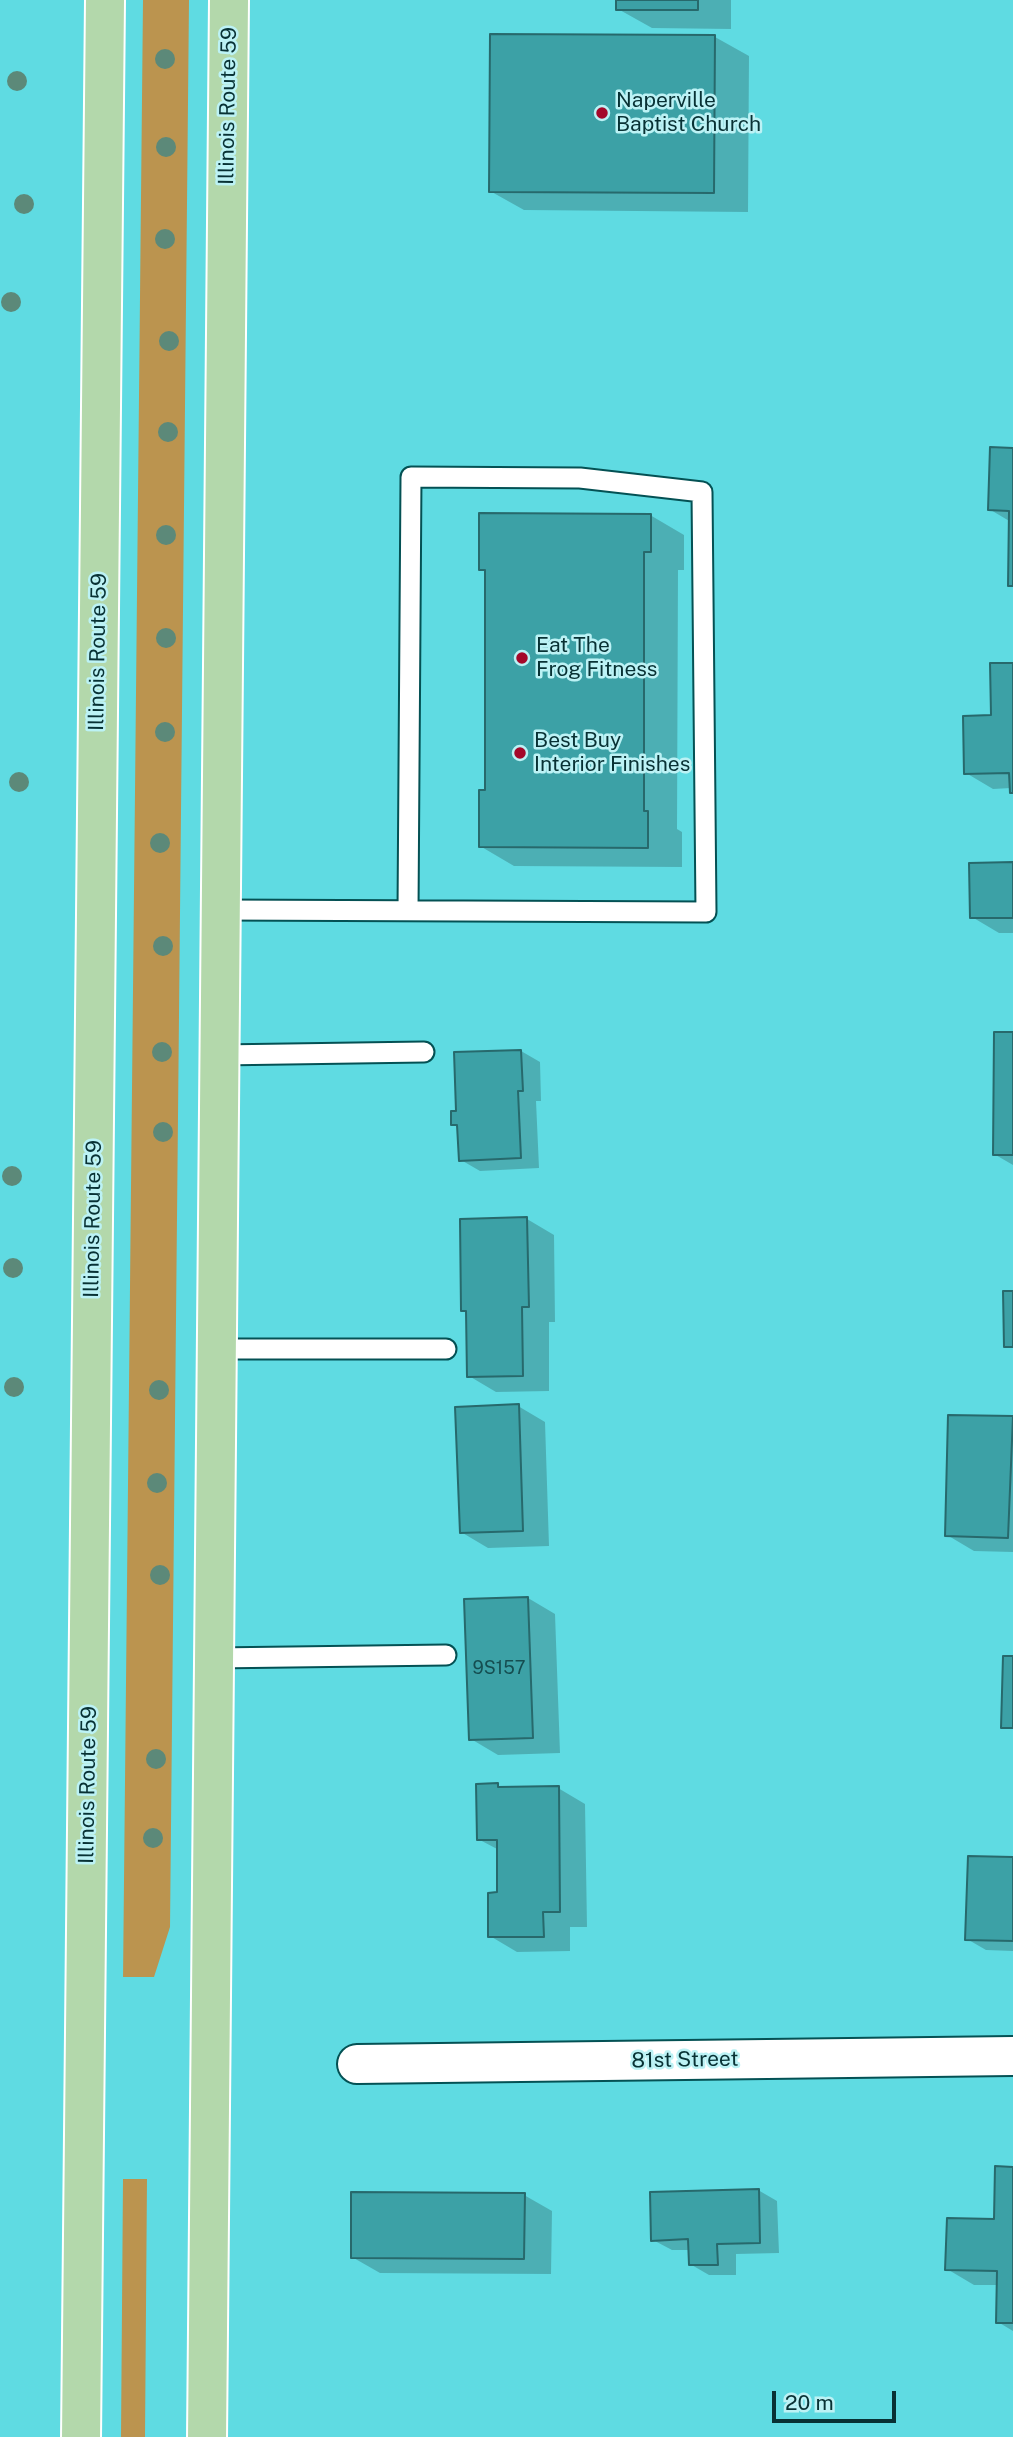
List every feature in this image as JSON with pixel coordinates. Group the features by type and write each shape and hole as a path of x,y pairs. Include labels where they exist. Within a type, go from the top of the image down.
{"main road":[{"name":"Illinois Route 59","path":"81,2437 104,0"},
{"name":"Illinois Route 59","path":"207,2437 229,0"}],"street":[{"name":"81st Street","path":"357,2064 1013,2056"}],"lane":[{"path":"220,910 408,911 706,912 702,492 580,478 411,477 408,911"},
{"path":"219,1055 424,1052"},
{"path":"216,1349 446,1349"},
{"path":"213,1658 446,1655"}],"shaded area":[{"path":"143,0 189,0 170,1927 154,1977 123,1977"},
{"path":"123,2179 147,2179 145,2437 121,2437"}],"building":[{"path":"616,0 698,0 698,10 616,10"},
{"name":"Naperville Baptist Church","path":"490,34 715,35 714,193 489,192"},
{"path":"990,447 1013,448 1013,586 1008,586 1009,511 988,510"},
{"path":"479,513 651,514 651,552 644,552 644,811 648,811 648,848 479,847 479,790 485,790 485,570 479,570"},
{"path":"990,663 1013,663 1013,793 1010,793 1009,773 964,774 963,716 991,715"},
{"path":"1013,862 1013,918 970,918 969,863"},
{"path":"994,1032 1013,1032 1013,1155 993,1155"},
{"path":"521,1050 523,1091 518,1091 521,1158 459,1161 457,1125 451,1125 451,1111 456,1111 454,1052"},
{"path":"527,1217 529,1307 522,1307 523,1376 467,1377 466,1311 461,1311 460,1219"},
{"path":"1003,1291 1013,1291 1013,1347 1004,1347"},
{"path":"519,1404 523,1531 460,1533 455,1407"},
{"path":"948,1415 1013,1416 1008,1538 945,1536"},
{"path":"528,1597 533,1738 469,1740 464,1599"},
{"path":"1003,1656 1013,1656 1013,1728 1001,1728"},
{"path":"498,1783 498,1787 559,1786 560,1912 543,1912 544,1937 488,1937 488,1893 497,1892 497,1840 477,1840 476,1784"},
{"path":"968,1856 1013,1857 1013,1941 965,1940"},
{"path":"995,2166 1013,2167 1013,2323 996,2323 997,2271 945,2270 947,2218 994,2219"},
{"path":"759,2189 760,2243 717,2244 718,2265 689,2265 688,2239 651,2241 650,2192"},
{"path":"351,2192 525,2193 524,2259 351,2258"}],"place":[{"name":"Naperville Baptist Church","path":"602,113"},
{"name":"Eat The Frog Fitness","path":"522,658"},
{"name":"Best Buy Interior Finishes","path":"520,753"}]}
